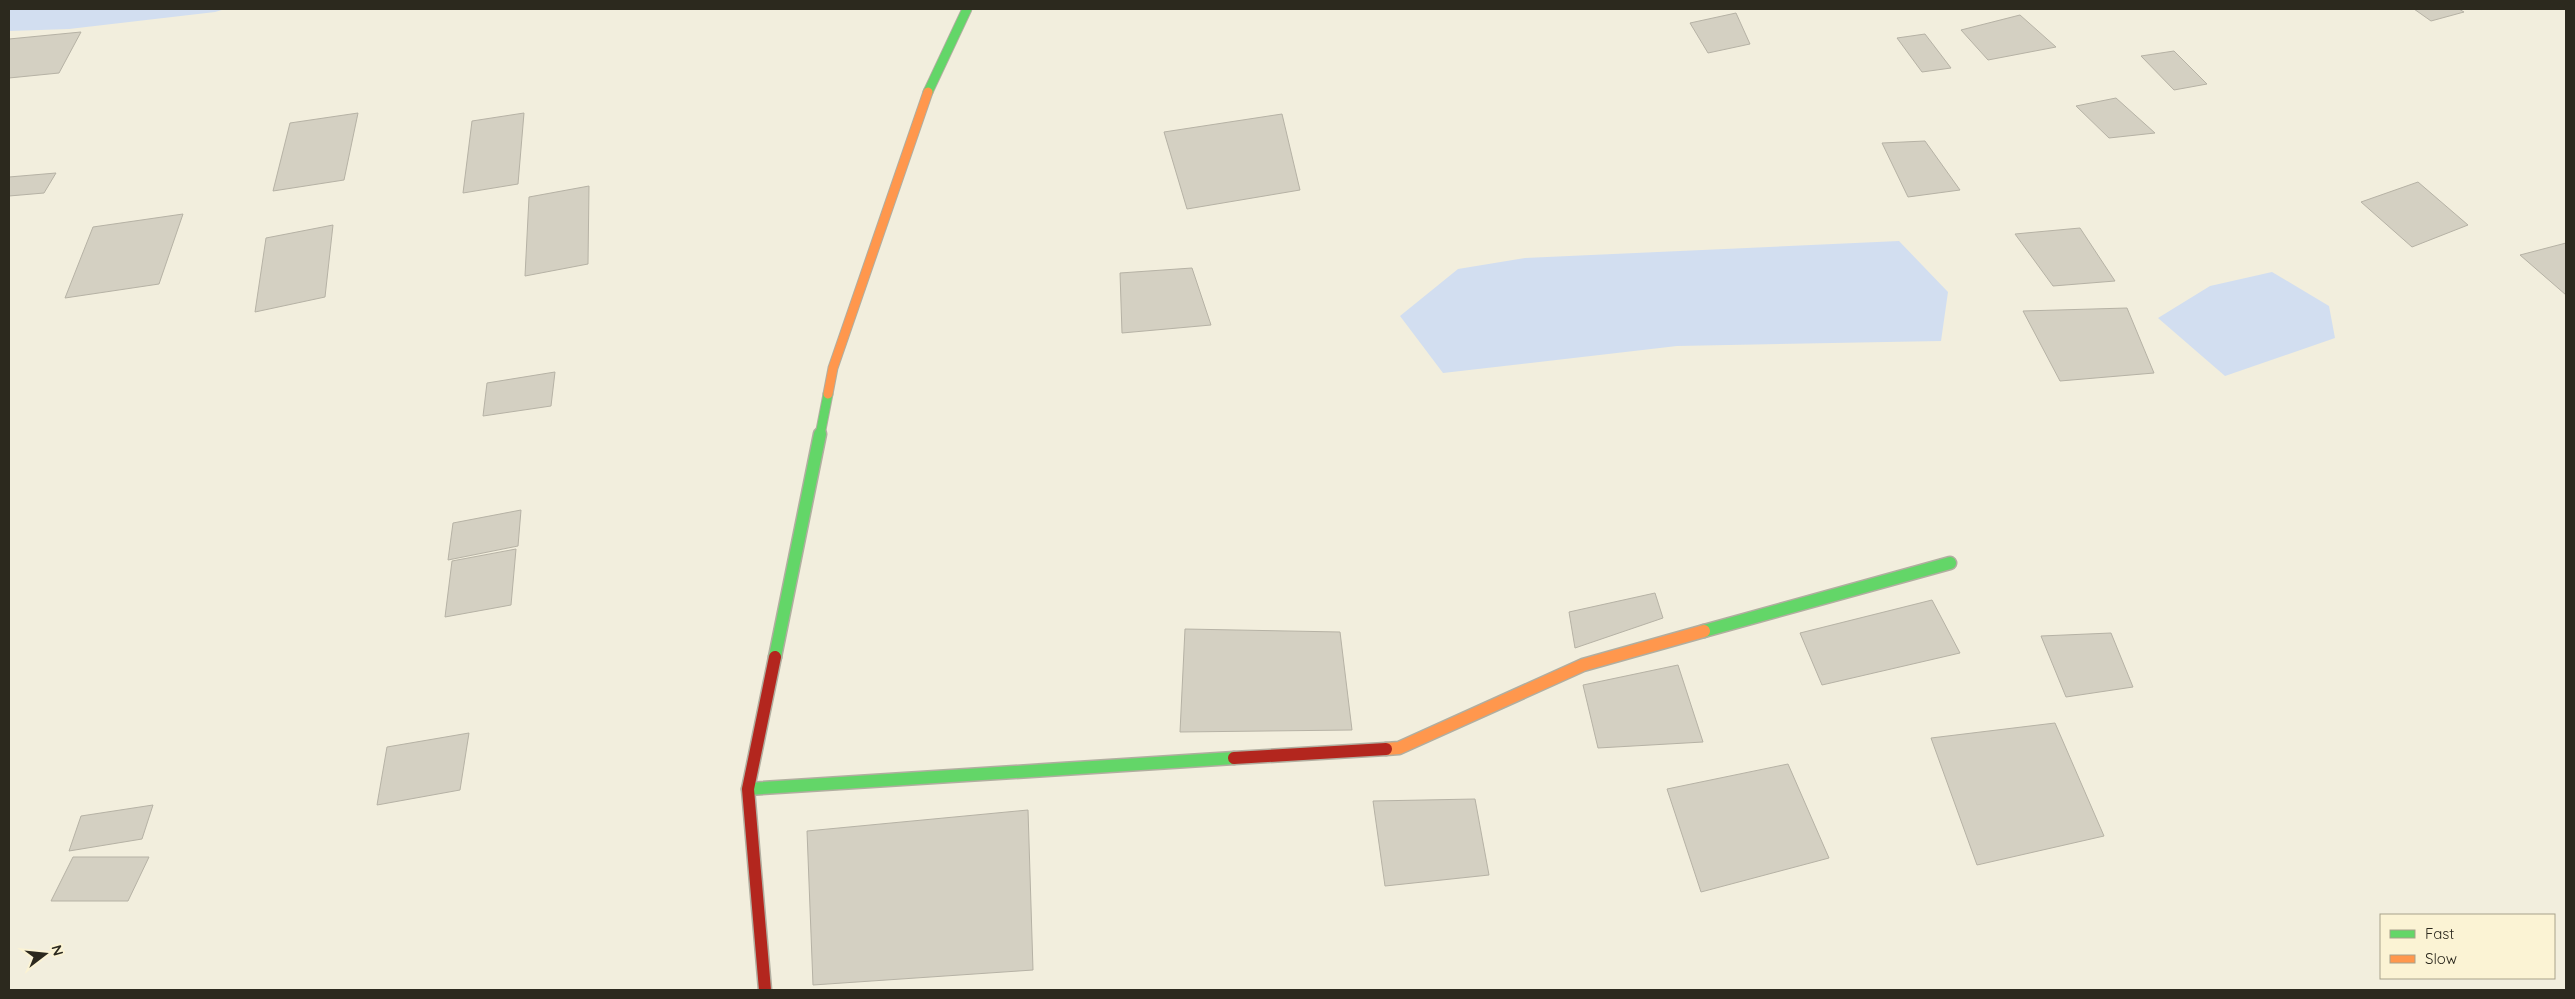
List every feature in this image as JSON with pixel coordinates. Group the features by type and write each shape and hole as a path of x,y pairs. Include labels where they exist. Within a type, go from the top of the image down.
{"street":[{"path":"765,990 748,789 833,368 924,100 967,9"},
{"path":"748,789 1399,748 1583,665 1950,563"}],"water":[{"path":"9,9 225,9 215,12 69,29 9,31"},
{"path":"1899,241 1948,292 1941,341 1677,346 1443,373 1400,316 1458,269 1525,258"},
{"path":"2272,272 2329,306 2335,338 2225,376 2158,318 2210,286"}],"building":[{"path":"2414,9 2459,9 2464,12 2431,21"},
{"path":"1736,13 1750,44 1708,53 1690,23"},
{"path":"2020,15 2056,47 1988,60 1961,30"},
{"path":"81,32 59,73 9,78 9,39"},
{"path":"1925,34 1951,68 1922,72 1897,38"},
{"path":"2174,51 2207,84 2174,90 2141,56"},
{"path":"2116,98 2155,133 2109,138 2076,106"},
{"path":"358,113 344,180 273,191 290,123"},
{"path":"524,113 518,184 463,193 472,121"},
{"path":"1282,114 1300,190 1187,209 1164,132"},
{"path":"1925,141 1960,190 1908,197 1882,143"},
{"path":"56,173 44,193 9,196 9,177"},
{"path":"2418,182 2468,225 2412,247 2361,202"},
{"path":"589,186 588,264 525,276 529,197"},
{"path":"183,214 159,284 65,298 93,227"},
{"path":"333,225 325,297 255,312 266,238"},
{"path":"2080,228 2115,281 2053,286 2015,234"},
{"path":"2566,243 2566,295 2520,255"},
{"path":"1192,268 1211,325 1122,333 1120,273"},
{"path":"2127,308 2154,373 2060,381 2023,311"},
{"path":"555,372 551,406 483,416 487,383"},
{"path":"521,510 518,546 448,560 453,523"},
{"path":"516,549 511,605 445,617 452,561"},
{"path":"1655,593 1663,618 1575,648 1569,612"},
{"path":"1932,600 1960,653 1822,685 1800,633"},
{"path":"1185,629 1340,632 1352,730 1180,732"},
{"path":"2111,633 2133,687 2066,697 2041,636"},
{"path":"1678,665 1703,742 1598,748 1583,685"},
{"path":"2055,723 2104,836 1977,865 1931,738"},
{"path":"469,733 460,790 377,805 387,747"},
{"path":"1788,764 1829,858 1701,892 1667,789"},
{"path":"1475,799 1489,875 1385,886 1373,801"},
{"path":"153,805 142,839 69,851 81,816"},
{"path":"1028,810 1033,970 813,985 807,831"},
{"path":"73,857 149,857 128,901 51,901"}],"traffic: fast":[{"path":"928,92 967,9"},
{"path":"775,657 828,394"},
{"path":"1704,631 1950,563"},
{"path":"748,789 1234,758"}],"traffic: slow":[{"path":"828,394 833,368 928,92"},
{"path":"1386,749 1399,748 1583,665 1704,631"}],"traffic: jam":[{"path":"765,990 748,789 775,657"},
{"path":"1234,758 1386,749"}]}
